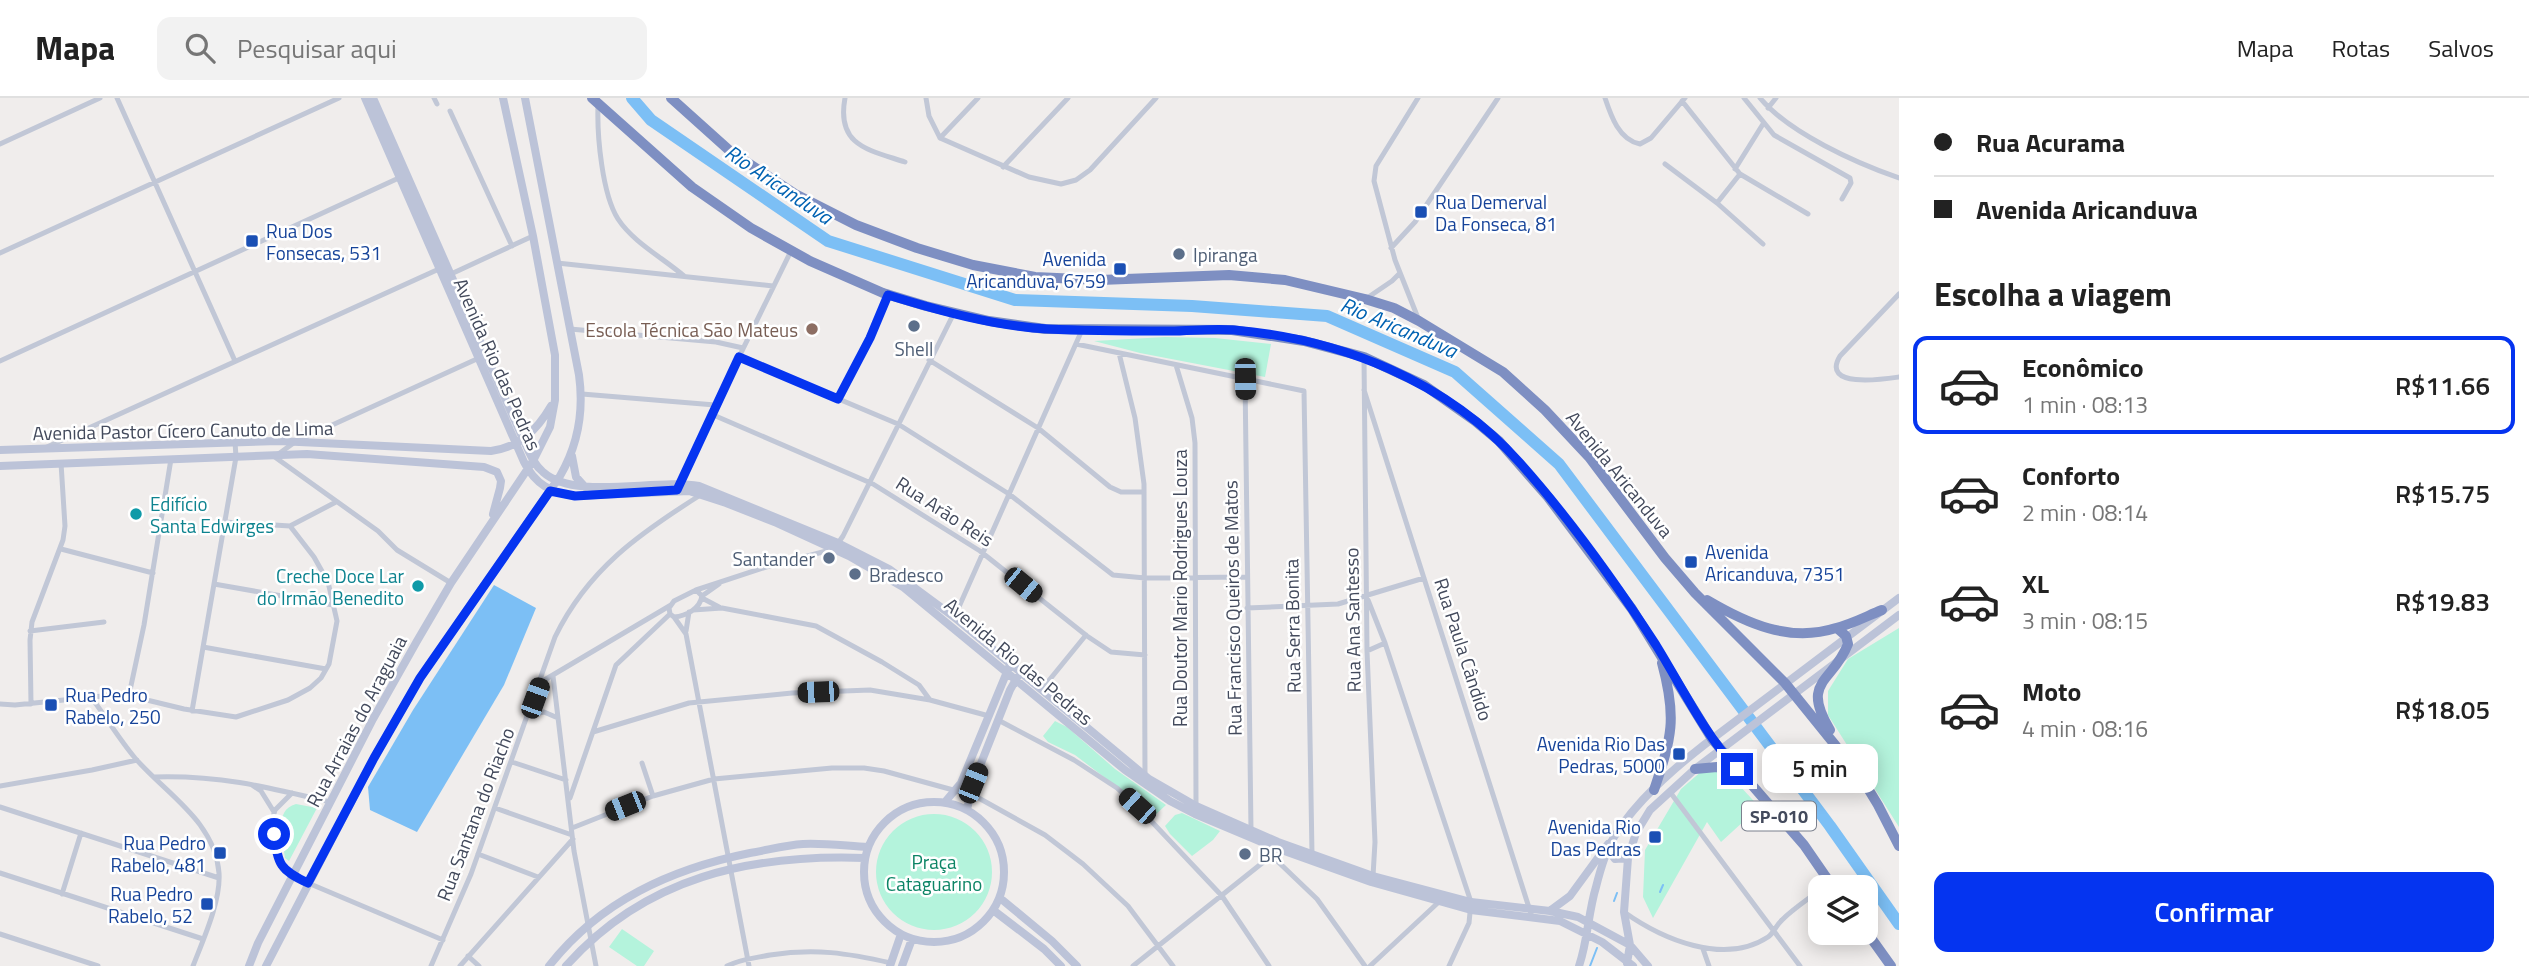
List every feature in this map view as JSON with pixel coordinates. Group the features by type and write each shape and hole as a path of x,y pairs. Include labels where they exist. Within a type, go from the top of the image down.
{"highway":[{"name":"Avenida Aricanduva","path":"671,98 730,151 794,194 856,225 917,248 974,265 1035,277 1100,279 1229,275 1285,279 1394,308 1503,372 1545,410 1589,457 1695,593 1794,694 1849,762 1878,805 1899,846"},
{"name":"SP-010","path":"595,101 692,187 751,228 791,251 888,295 989,321 1045,329 1232,330 1304,341 1364,357 1424,386 1499,441 1520,462 1576,531 1657,647 1712,739 1804,845 1820,875"},
{"path":"1695,593 1733,616 1762,628 1805,632 1837,628 1882,610"},
{"path":"1837,628 1846,636 1847,648 1822,682 1818,706 1849,762"},
{"path":"1654,790 1667,752 1672,721 1668,689 1657,647"},
{"path":"1695,769 1724,769 1747,780"},
{"path":"1876,945 1891,966"}],"main road":[{"name":"Avenida Rio das Pedras","path":"365,98 450,274 482,356"},
{"name":"Avenida Rio das Pedras","path":"373,98 439,268 530,464 550,491 575,496 679,486"},
{"name":"Rua Arraias do Araguaia","path":"248,966 373,719 451,583 530,464 550,427 555,400 555,355 503,98"},
{"name":"Rua Arraias do Araguaia","path":"266,966 374,758 420,678 550,491 572,453 582,394 525,98"},
{"path":"520,442 542,422 555,400"},
{"name":"Avenida Pastor Cícero Canuto de Lima","path":"1,450 295,442 491,451 520,442"},
{"path":"49,463 60,447"},
{"path":"484,467 493,462 491,451"},
{"path":"572,453 576,477 586,487"},
{"name":"Avenida Pastor Cícero Canuto de Lima","path":"0,464 337,455 484,467"},
{"name":"Avenida Rio das Pedras","path":"530,464 556,481 586,487 679,486 704,491 889,569 1145,779 1196,810 1250,833 1275,848 1372,879 1471,906 1532,913 1560,921 1588,933 1629,964"},
{"path":"484,467 497,472 501,481 488,526"},
{"path":"1550,911 1567,898 1613,839 1679,764 1899,598"},
{"path":"1629,964 1630,945 1624,912 1628,858 1636,833 1644,820 1669,791 1695,769 1899,615"},
{"path":"945,802 957,790 1009,668"},
{"name":"Avenida Rio das Pedras","path":"1019,676 1042,689 1145,779"},
{"path":"967,810 969,794 998,720 1019,676"},
{"path":"945,802 967,810 987,826 1000,848 1005,873 1000,898 975,929 964,936 939,942 912,939 901,934 878,915 870,902 864,880 865,858 877,830 898,811 916,804 945,802"},
{"path":"1613,839 1612,855 1615,859 1628,858"},
{"path":"1579,966 1588,933 1594,891 1613,839"},
{"path":"549,966 589,925 620,901 641,888 692,867 803,844 868,847"},
{"path":"566,966 625,912 661,892 702,877 805,857 865,858"},
{"path":"1000,898 1052,941 1076,966"},
{"path":"993,910 1044,949 1061,966"},
{"name":"Avenida Rio das Pedras","path":"1532,913 1550,911 1590,921 1630,945"},
{"path":"890,965 901,934"},
{"path":"902,966 912,939"},
{"path":"1630,945 1648,966"}],"street":[{"path":"0,144 100,98"},
{"path":"117,98 235,361"},
{"path":"0,253 339,98"},
{"path":"845,98 843,118 847,134 853,141 862,148 905,162"},
{"path":"926,98 929,116 940,138 1003,167 1061,184 1076,180 1090,170 1156,98"},
{"path":"940,138 978,98"},
{"path":"1003,167 1068,98"},
{"path":"1418,98 1376,166 1374,181 1391,248 1419,321"},
{"path":"1391,248 1415,222 1498,98"},
{"path":"1605,98 1611,116 1626,137 1633,143 1640,144 1651,138 1683,100 1738,171 1808,214"},
{"path":"1744,98 1763,124 1779,139 1850,178 1842,199"},
{"path":"1760,98 1789,125 1857,161 1899,178"},
{"path":"1768,108 1776,98"},
{"path":"595,101 602,164 612,207 618,219 630,233 684,276"},
{"path":"450,111 512,246"},
{"path":"1717,203 1763,124"},
{"path":"1665,164 1717,203 1763,244"},
{"path":"0,360 403,176"},
{"path":"450,274 533,236"},
{"path":"679,486 715,405 791,251"},
{"path":"557,263 774,286"},
{"path":"46,447 439,268"},
{"path":"1365,299 1400,273"},
{"path":"1899,294 1837,360 1838,370 1850,379 1863,382 1899,377"},
{"path":"838,399 870,338 888,295"},
{"path":"541,682 682,596 836,546 954,313"},
{"path":"570,329 716,342 743,348"},
{"path":"952,620 1082,330"},
{"path":"1076,344 1245,379"},
{"path":"1119,353 1135,418 1144,492 1145,779"},
{"path":"451,583 403,555 378,531 274,455 295,442 482,356"},
{"path":"739,357 898,424 1008,493 1117,577 1247,577"},
{"name":"Rua Ana Santesso","path":"1364,357 1367,650 1375,842 1372,879"},
{"path":"929,360 1038,428 1110,487 1121,492 1144,492"},
{"name":"Rua Doutor Mario Rodrigues Louza","path":"1175,365 1194,431 1196,810"},
{"name":"Rua Serra Bonita","path":"1245,379 1304,391 1311,858"},
{"name":"Rua Francisco Queiros de Matos","path":"1245,379 1250,833"},
{"name":"Rua Paula Cândido","path":"1364,390 1532,913"},
{"path":"582,394 715,405"},
{"name":"Rua Arão Reis","path":"711,414 870,482 982,552 1086,635 1115,653 1145,655"},
{"path":"60,447 74,433"},
{"path":"1365,439 1371,436 1380,437"},
{"path":"192,710 236,457 235,442"},
{"path":"0,464 1,450"},
{"path":"129,695 153,573 171,459"},
{"path":"31,704 30,631 61,549 65,526 61,463"},
{"name":"Rua Santana do Riacho","path":"432,966 478,854 555,637 565,616 597,574 625,546 704,491"},
{"path":"224,522 290,526 336,502"},
{"path":"0,704 31,704 122,694 226,717 252,713 288,700 310,688 326,670 334,646 337,621 328,582 290,526"},
{"path":"61,549 153,573"},
{"path":"1247,608 1338,604 1424,578"},
{"path":"721,582 702,597 700,604 691,611 686,634 749,966"},
{"path":"214,584 333,605"},
{"path":"696,590 702,597 722,608"},
{"path":"1367,597 1385,643 1471,906 1469,923 1448,966"},
{"path":"671,605 672,615 686,634"},
{"path":"569,801 616,666 672,615 722,608 817,626 919,685 930,700"},
{"path":"30,631 104,622"},
{"path":"1042,689 1086,635"},
{"path":"1367,650 1385,643"},
{"path":"203,647 326,670"},
{"path":"553,676 572,834 596,966"},
{"path":"593,732 689,703 792,693 870,690 930,700 989,716"},
{"path":"91,697 137,760 204,829 213,847 219,889 194,966"},
{"path":"529,715 544,712 558,718"},
{"path":"998,720 1074,760 1117,788 1156,825 1222,896 1269,966"},
{"path":"0,786 92,771 137,760"},
{"path":"512,762 566,780"},
{"path":"642,763 653,796"},
{"path":"460,966 572,834 653,796 714,779 864,768 957,790 1004,810 1060,846 1128,906 1173,966"},
{"path":"154,776 202,776 249,783 330,802"},
{"path":"249,783 261,791 274,811 277,857 282,869 292,876 443,940"},
{"path":"1669,791 1800,966"},
{"path":"274,811 292,793"},
{"path":"0,807 219,878"},
{"path":"495,808 572,834"},
{"path":"62,894 81,833"},
{"path":"1133,966 1222,896 1275,848 1323,906 1365,966"},
{"path":"478,854 538,877"},
{"path":"0,873 203,939"},
{"path":"1370,966 1442,899"},
{"path":"1624,912 1662,937 1716,952 1739,950 1763,940 1783,919 1808,901"},
{"path":"0,934 98,966"},
{"path":"1703,949 1709,966"},
{"path":"727,966 748,958 810,950 843,952 890,965"},
{"path":"468,956 480,966"}],"green space":[{"path":"1165,337 1215,338 1271,344 1265,377 1140,353 1094,341"},
{"path":"1899,628 1899,827 1828,715 1828,691 1848,659"},
{"path":"1055,721 1067,727 1115,769 1166,805 1153,817 1075,755 1048,742 1043,736"},
{"path":"1703,770 1727,772 1763,811 1744,821 1721,842 1707,822 1653,918 1643,897 1645,850 1681,789"},
{"path":"296,804 317,808 289,861 285,858 281,826 284,812"},
{"path":"1182,813 1220,831 1192,856 1165,826 1175,815"},
{"name":"Praça Cataguarino","path":"934,814 956,819 975,831 987,850 992,872 987,894 975,913 956,925 934,930 912,925 893,913 881,894 876,872 881,850 893,831 912,819"},
{"path":"622,929 654,951 644,966 637,966 609,947"}],"water":[{"path":"494,585 536,608 504,685 417,832 370,810 368,787 413,710"}],"waterway":[{"name":"Rio Aricanduva","path":"632,98 651,120 828,241 1015,300 1192,306 1327,316 1455,372 1559,464 1830,826 1899,924"},
{"path":"1660,892 1663,885"},
{"path":"1614,901 1617,893"},
{"path":"1590,966 1597,948"}],"place":[{"name":"Rua Demerval Da Fonseca, 81","path":"1421,212"},
{"name":"Rua Dos Fonsecas, 531","path":"252,241"},
{"name":"Ipiranga","path":"1179,254"},
{"name":"Avenida Aricanduva, 6759","path":"1120,269"},
{"name":"Shell","path":"914,326"},
{"name":"Escola Técnica São Mateus","path":"812,329"},
{"name":"Edifício Santa Edwirges","path":"136,514"},
{"name":"Santander","path":"829,558"},
{"name":"Avenida Aricanduva, 7351","path":"1691,562"},
{"name":"Bradesco","path":"855,574"},
{"name":"Creche Doce Lar do Irmão Benedito","path":"418,586"},
{"name":"Rua Pedro Rabelo, 250","path":"51,705"},
{"name":"Avenida Rio Das Pedras, 5000","path":"1679,754"},
{"name":"Avenida Rio Das Pedras","path":"1655,837"},
{"name":"Rua Pedro Rabelo, 481","path":"220,853"},
{"name":"BR","path":"1245,854"},
{"name":"Rua Pedro Rabelo, 52","path":"207,904"}],"route":[{"path":"274,834 277,857 282,869 308,883 420,678 550,491 575,496 677,490 739,357 838,399 870,338 888,295 989,321 1045,329 1232,330 1304,341 1364,357 1424,386 1475,421 1520,462 1576,531 1632,610 1712,739 1737,769"}]}
